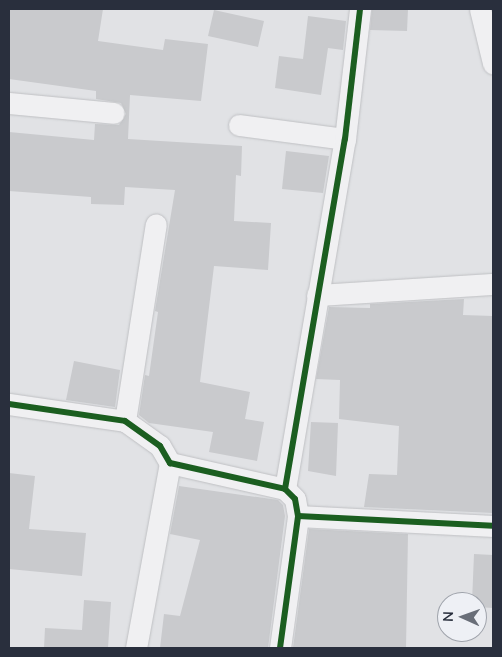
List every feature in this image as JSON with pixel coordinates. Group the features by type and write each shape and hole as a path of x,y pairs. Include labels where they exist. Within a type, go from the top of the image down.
{"street":[{"path":"285,489 345,139 360,9"},
{"path":"480,9 493,63"},
{"path":"9,103 114,114"},
{"path":"240,125 345,139"},
{"path":"125,421 156,224"},
{"path":"317,295 493,284"},
{"path":"9,404 125,421 153,440 170,463 285,489 295,499 298,516 280,648"},
{"path":"136,648 170,463"},
{"path":"298,516 493,526"}],"building":[{"path":"9,9 103,9 98,41 163,50 165,39 208,44 201,101 130,95 128,139 242,146 241,176 236,175 234,221 271,223 268,270 214,266 200,382 250,392 245,419 264,422 257,461 209,452 213,432 149,423 139,415 145,375 149,376 158,312 155,311 175,190 125,187 124,205 91,204 91,197 9,191 9,132 94,140 95,124 119,125 126,114 121,103 96,99 96,91 9,79"},
{"path":"372,9 408,9 407,31 370,30"},
{"path":"214,10 264,21 258,47 208,36"},
{"path":"308,16 346,21 343,50 328,48 321,95 275,88 279,56 303,59"},
{"path":"286,151 329,156 323,193 282,189"},
{"path":"464,299 463,315 493,316 493,513 364,507 369,474 397,475 399,426 339,419 340,380 316,379 329,307 370,308 370,304"},
{"path":"74,361 120,370 115,407 66,400"},
{"path":"311,422 338,423 336,476 308,471"},
{"path":"9,473 35,476 29,529 86,533 82,576 9,569"},
{"path":"179,486 278,500 283,505 285,516 268,648 160,648 164,614 180,616 200,540 170,534"},
{"path":"309,529 408,534 406,648 293,648"},
{"path":"474,554 493,555 493,608 487,608 487,592 472,592"},
{"path":"84,600 111,602 108,648 44,648 45,628 82,630"}],"cycle path":[{"path":"285,489 345,139 360,9"},
{"path":"9,404 125,421 160,446 170,463 285,489 295,499 298,516"},
{"path":"280,648 298,516 493,526"}]}
